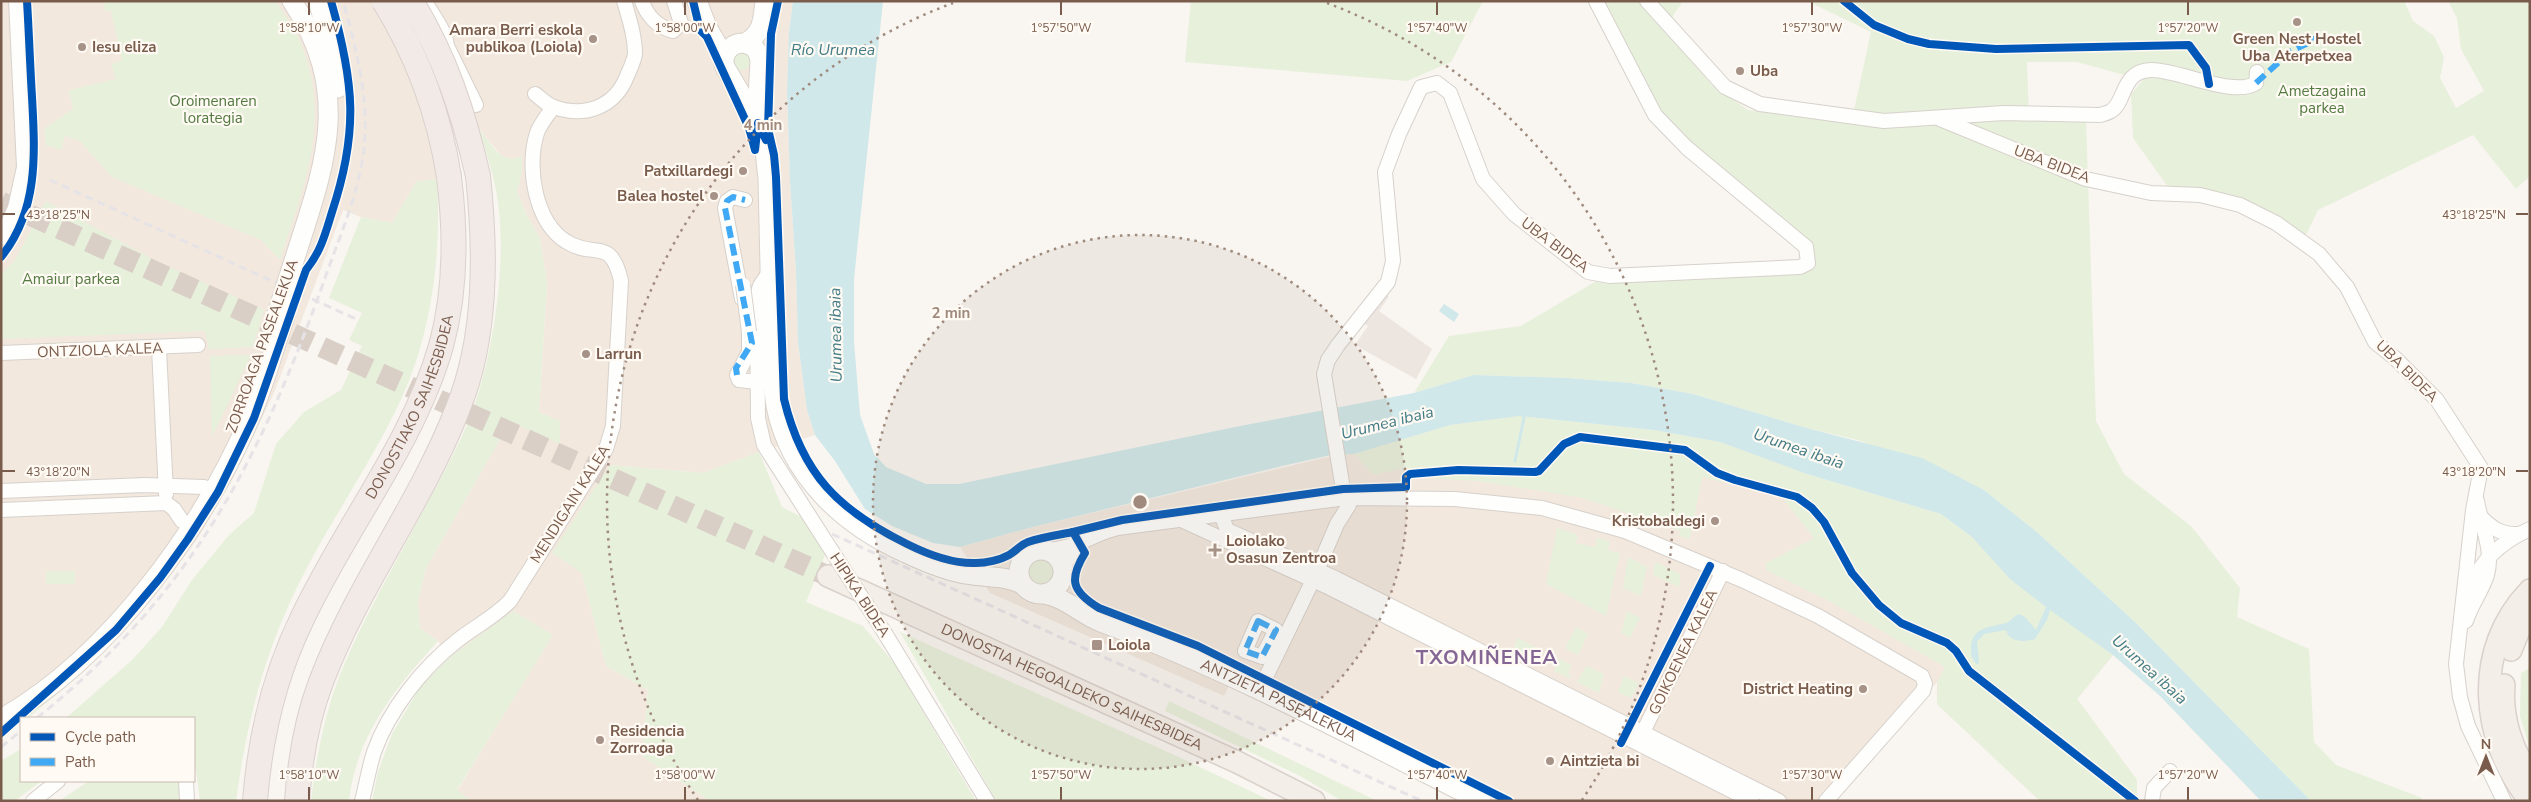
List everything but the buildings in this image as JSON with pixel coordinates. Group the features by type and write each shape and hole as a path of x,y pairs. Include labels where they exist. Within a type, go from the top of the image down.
{"highway":[{"name":"DONOSTIAKO SAIHESBIDEA","path":"255,801 266,719 283,662 302,618 409,424 428,384 441,346 453,272 454,226 450,177 443,140 426,82 410,44 384,1"},
{"path":"296,801 307,726 321,682 351,612 442,445 459,407 471,365 483,279 484,228 478,176 457,96 429,30 411,1"}],"main road":[{"name":"ZORROAGA PASEALEKUA","path":"292,1 317,48 328,94 329,120 323,168 295,272"},
{"name":"ZORROAGA PASEALEKUA","path":"1,719 41,693 101,640 144,592 181,542 214,490 250,418 295,272 332,175 338,143 340,112 337,76 334,57 318,1"},
{"path":"697,1 727,66 758,123"},
{"path":"704,1 716,27 741,43 752,45 758,52 760,65 757,94 758,123 768,172 772,350 776,407 787,442 805,474 838,512 878,540 907,554 955,572 974,576 992,575 1022,584"},
{"path":"727,66 730,47 754,37 760,29 765,1"},
{"path":"727,66 745,79 754,74 760,65"},
{"name":"ZORROAGA PASEALEKUA","path":"1,703 18,698 99,628 163,552 204,487 237,421 281,315"},
{"path":"992,575 1021,562 1034,551 1045,550 1055,555 1074,605"},
{"path":"1021,562 1018,573 1022,584 1029,591 1044,594 1058,586 1063,572"},
{"name":"DONOSTIA HEGOALDEKO SAIHESBIDEA","path":"829,574 1288,801"},
{"name":"DONOSTIA HEGOALDEKO SAIHESBIDEA","path":"829,574 1238,762 1314,801"},
{"path":"2530,590 2516,607 2503,629 2492,661 2489,695 2490,716 2499,751 2510,772 2530,801"},
{"name":"ANTZIETA PASEALEKUA","path":"1044,594 1074,605 1091,618 1172,650 1481,801"},
{"path":"2530,614 2512,647 2504,673 2503,690 2508,729 2513,746 2530,776"}],"street":[{"path":"1,238 10,222 19,195 24,153 16,1"},
{"path":"425,1 442,31 476,104"},
{"path":"535,94 554,107 587,109 602,106 613,100 625,81 635,56 633,34 624,1"},
{"path":"642,1 653,19 666,29 673,31 681,23 674,1"},
{"name":"UBA BIDEA","path":"1345,491 1324,374 1328,360 1388,282 1393,261 1385,172 1398,134 1421,87 1438,83 1450,93 1484,179 1514,214 1588,272 1610,276 1800,267 1808,262 1806,247 1687,148 1655,116 1596,1"},
{"name":"UBA BIDEA","path":"1647,1 1725,86 1760,104 1884,121 1940,119 2004,113 2100,115 2111,112 2117,106 2124,88 2134,76 2150,70 2209,84 2247,87 2256,83 2257,72"},
{"path":"419,86 443,66 448,47"},
{"name":"MENDIGAIN KALEA","path":"362,801 375,752 395,710 426,670 458,640 494,617 510,601 606,449 613,426 621,281 617,265 610,254 597,249 574,246 566,242 550,226 537,197 532,162 537,132 554,107"},
{"name":"UBA BIDEA","path":"1940,119 2086,179 2151,193 2200,195 2240,205 2276,223 2319,254 2346,287 2375,342 2396,359 2437,400 2480,468 2456,664 2460,697 2468,726 2504,801"},
{"path":"745,200 732,197 727,201 725,208 749,343 736,368 737,375 739,380 744,382 757,382"},
{"path":"733,209 749,343 748,352 737,375"},
{"name":"HIPIKA BIDEA","path":"770,271 760,286 757,296 758,418 764,444 829,574 886,635 987,801"},
{"name":"ONTZIOLA KALEA","path":"1,353 198,346"},
{"path":"160,348 166,503"},
{"path":"1,490 166,486 204,487"},
{"path":"1258,691 1315,576 1337,524 1349,505 1345,491"},
{"path":"1045,550 1076,546 1112,530 1320,501 1345,491 1542,508 1625,531 1723,571 1818,616 1919,674 1924,680 1923,691 1826,801"},
{"path":"2459,643 2470,610 2487,574 2489,557 2476,497"},
{"path":"1320,501 1330,505 1337,524"},
{"path":"1,510 166,503 174,509 182,521"},
{"path":"1221,514 1227,530 1752,801"},
{"path":"2481,517 2496,530 2509,534 2524,531"},
{"path":"1180,520 1315,576 1643,732 1779,801"},
{"path":"2462,605 2478,571 2489,557 2524,531"},
{"path":"1063,572 1076,546"},
{"name":"GOIKOENEA KALEA","path":"1643,732 1723,571"},
{"path":"2152,801 2154,788 2170,771"},
{"path":"33,801 57,782"},
{"path":"186,782 187,801"}],"shaded area":[{"path":"1,1 793,1 789,32 787,91 798,342 807,410 815,435 759,452 703,473 610,465 582,573 606,666 648,690 643,756 710,801 471,801 457,791 552,635 513,612 450,657 438,641 420,628 418,602 426,568 510,422 560,443 560,421 539,412 547,284 540,238 527,216 517,192 522,172 522,156 513,160 504,159 480,130 430,123 437,179 416,182 392,223 361,217 343,210 274,393 233,478 196,541 147,601 92,660 24,717 20,717 20,720 1,736"},
{"path":"1382,293 1389,296 1379,311 1432,349 1416,379 1355,345 1368,326 1361,321"},
{"path":"1519,416 1739,448 1972,537 2041,603 2113,655 2077,699 2137,780 2137,801 2040,801 1937,704 1937,682 1836,801 1500,801 1235,673 1224,696 990,593 960,547 1033,527 1404,439 1450,425"}],"green space":[{"name":"Oroimenaren lorategia","path":"104,1 276,1 298,37 309,66 314,95 312,150 298,205 280,260 261,240 112,177 80,141 65,136 61,150 46,145 44,129 73,109 69,90 116,79 111,64 122,61 111,11 105,11"},
{"path":"1191,1 1483,1 1451,62 1407,81 1185,62"},
{"name":"Ametzagaina parkea","path":"1602,1 1683,1 1664,29 1712,85 1748,110 1851,124 1871,32 1807,1 2404,1 2413,21 2434,36 2444,57 2440,78 2456,108 2484,91 2461,49 2457,18 2448,1 2530,1 2530,176 2516,189 2473,135 2318,210 2304,239 2210,191 2168,187 2133,138 2131,94 2143,80 2077,62 2027,62 2029,117 2086,120 2096,421 2124,474 2191,526 2240,588 2237,617 2309,649 2314,742 2336,765 2422,798 2421,801 2311,801 2136,623 2038,533 1984,490 1858,440 1803,427 1693,394 1631,383 1568,378 1474,375 1414,393 1449,336 1521,326 1598,280 1631,282 1797,274 1815,264 1812,242 1712,163 1659,111"},
{"path":"742,52 748,55 751,61 748,67 742,70 736,67 733,61 736,55"},
{"path":"480,130 493,147 503,156 515,158 522,156 522,172 517,192 527,216 540,238 547,284 539,412 560,421 560,444 510,422 426,568 418,602 420,628 438,641 407,676 380,714 360,755 353,777 349,801 311,801 322,733 333,694 342,671 375,601 462,437 479,391 491,342 499,289 501,235 495,185"},
{"path":"437,179 438,237 436,267 426,326 409,382 384,433 313,556 278,630 255,702 244,751 236,801 200,801 195,763 195,717 67,717 132,660 162,627 192,580 229,535 254,513 276,444 304,412 341,390 362,346 349,340 362,313 329,298 361,217 392,223 416,182"},
{"name":"Amaiur parkea","path":"46,201 156,261 264,310 253,347 209,349 205,331 1,339 1,274 15,260"},
{"path":"251,355 212,437 210,356"},
{"path":"1519,416 1654,430 1720,442 1807,474 1941,514 1972,537 2010,579 2113,655 2077,699 2137,780 2137,801 2040,801 1937,704 1938,681 1945,667 1831,602 1766,570 1766,563 1814,538 1781,496 1702,477 1690,539 1679,536 1680,531 1583,498 1479,481 1409,477 1408,467 1374,475 1354,454 1450,425"},
{"path":"759,452 782,507 803,518 825,555 806,602 863,626 894,663 976,801 710,801 642,756 648,690 606,666 582,573 552,553 610,465 703,473"},
{"path":"1557,528 1576,534 1578,538 1575,543 1595,547 1597,538 1610,541 1608,550 1620,553 1606,616 1546,584"},
{"path":"1628,557 1647,567 1641,596 1623,588"},
{"path":"1041,558 1047,559 1055,567 1055,579 1047,587 1041,588 1035,587 1027,579 1026,573 1027,567 1035,559"},
{"path":"1655,562 1681,574 1679,587 1653,575"},
{"path":"46,571 75,571 75,584 46,584"},
{"path":"513,611 553,635 457,790 471,801 372,801 378,772 392,734 422,684 450,657"},
{"path":"1627,611 1640,618 1630,638 1621,633"},
{"path":"1576,627 1588,634 1578,655 1565,648"},
{"path":"900,632 1181,758 1271,801 996,801"},
{"path":"1518,638 1535,647 1529,658 1513,649"},
{"path":"1559,659 1572,665 1568,673 1571,675 1569,678 1554,671"},
{"path":"1586,666 1604,674 1599,693 1577,682"},
{"path":"2530,668 2530,749 2520,716 2521,673"},
{"path":"79,673 80,675 29,717 24,717"},
{"path":"1624,676 1639,683 1631,698 1618,692"},
{"path":"1169,701 1377,801 1342,801 1300,776 1165,711"},
{"path":"20,750 20,782 40,782 15,801 1,801 1,761"},
{"path":"88,782 179,782 180,801 59,801"}],"water":[{"path":"793,1 883,1 854,279 854,342 860,415 874,454 886,467 926,484 959,484 1240,426 1414,393 1474,375 1568,378 1631,383 1693,394 1803,427 1922,458 1984,490 2038,533 2136,623 2311,801 2261,801 2160,696 2113,655 2050,610 2047,620 2035,639 2022,641 2014,639 2010,637 2006,630 1984,634 1977,642 1979,661 1977,665 1972,656 1971,647 1972,640 1978,632 1988,627 2008,622 2019,614 2025,617 2036,630 2046,607 2010,579 1972,537 1941,514 1807,474 1720,442 1654,430 1519,416 1450,425 1354,454 1331,455 1282,466 1033,527 960,547 933,543 892,526 865,509 835,461 815,435 807,410 798,342 796,271 790,181 787,91 789,32"},
{"path":"1444,304 1459,314 1454,322 1439,311"}],"waterway":[{"path":"1515,461 1525,413"}],"tunnel":[{"path":"1,202 828,576"}],"railway":[{"path":"38,717 91,671 138,623 178,574 214,522 245,467 273,409 299,348 343,228 360,173 363,154 365,118 362,84 356,50 343,1"},
{"path":"50,180 305,296"},
{"path":"312,299 356,319"},
{"path":"832,534 1422,801"},
{"path":"1,747 20,732"}],"marked path":[{"path":"2256,83 2291,51 2313,41 2313,36"},
{"path":"737,375 736,368 752,343 725,208 727,201 733,197 745,200"},
{"path":"1258,621 1276,630 1262,657 1245,651 1258,621"}],"cycle path":[{"path":"1,257 13,239 22,220 32,180 34,139 27,1"},
{"path":"1,733 116,630 160,578 218,492 254,418 306,270 325,235 341,183 346,156 350,131 349,82 345,57 331,1"},
{"path":"693,1 700,30 707,37 749,128 755,150 758,123 766,140"},
{"path":"778,1 771,34 768,129 774,155 776,177 784,399 801,449 826,487 861,518 883,531 923,551 940,558 958,562 976,563 993,561 1009,555 1028,542 1073,532 1085,553 1076,570 1075,577 1078,590 1099,608 1198,646 1509,801"},
{"path":"1844,1 1874,25 1908,39 1929,44 1996,49 2189,45 2206,68 2209,84"},
{"path":"1073,532 1122,520 1343,489 1406,487 1406,477 1410,474 1458,470 1535,472 1539,471 1564,444 1580,437 1685,450 1717,473 1735,480 1797,497 1812,508 1824,522 1852,573 1879,605 1901,623 1947,643 1956,651 1969,671 2135,801"},
{"path":"1621,743 1710,566"}],"place":[{"name":"Green Nest Hostel Uba Aterpetxea","path":"2297,22"},
{"name":"Amara Berri eskola publikoa (Loiola)","path":"593,39"},
{"name":"Iesu eliza","path":"82,47"},
{"name":"Uba","path":"1740,71"},
{"name":"Patxillardegi","path":"743,171"},
{"name":"Balea hostel","path":"714,196"},
{"name":"Larrun","path":"586,354"},
{"name":"Kristobaldegi","path":"1715,521"},
{"name":"Loiolako Osasun Zentroa","path":"1215,550"},
{"name":"Loiola","path":"1097,645"},
{"name":"District Heating","path":"1863,689"},
{"name":"Residencia Zorroaga","path":"600,740"},
{"name":"Aintzieta bi","path":"1550,761"}],"district":[{"name":"TXOMIÑENEA","path":"1487,657"}],"water label":[{"name":"Río Urumea","path":"833,49"},
{"name":"Urumea ibaia","path":"835,335"},
{"name":"Urumea ibaia","path":"1387,422"},
{"name":"Urumea ibaia","path":"1799,448"},
{"name":"Urumea ibaia","path":"2150,669"}]}
